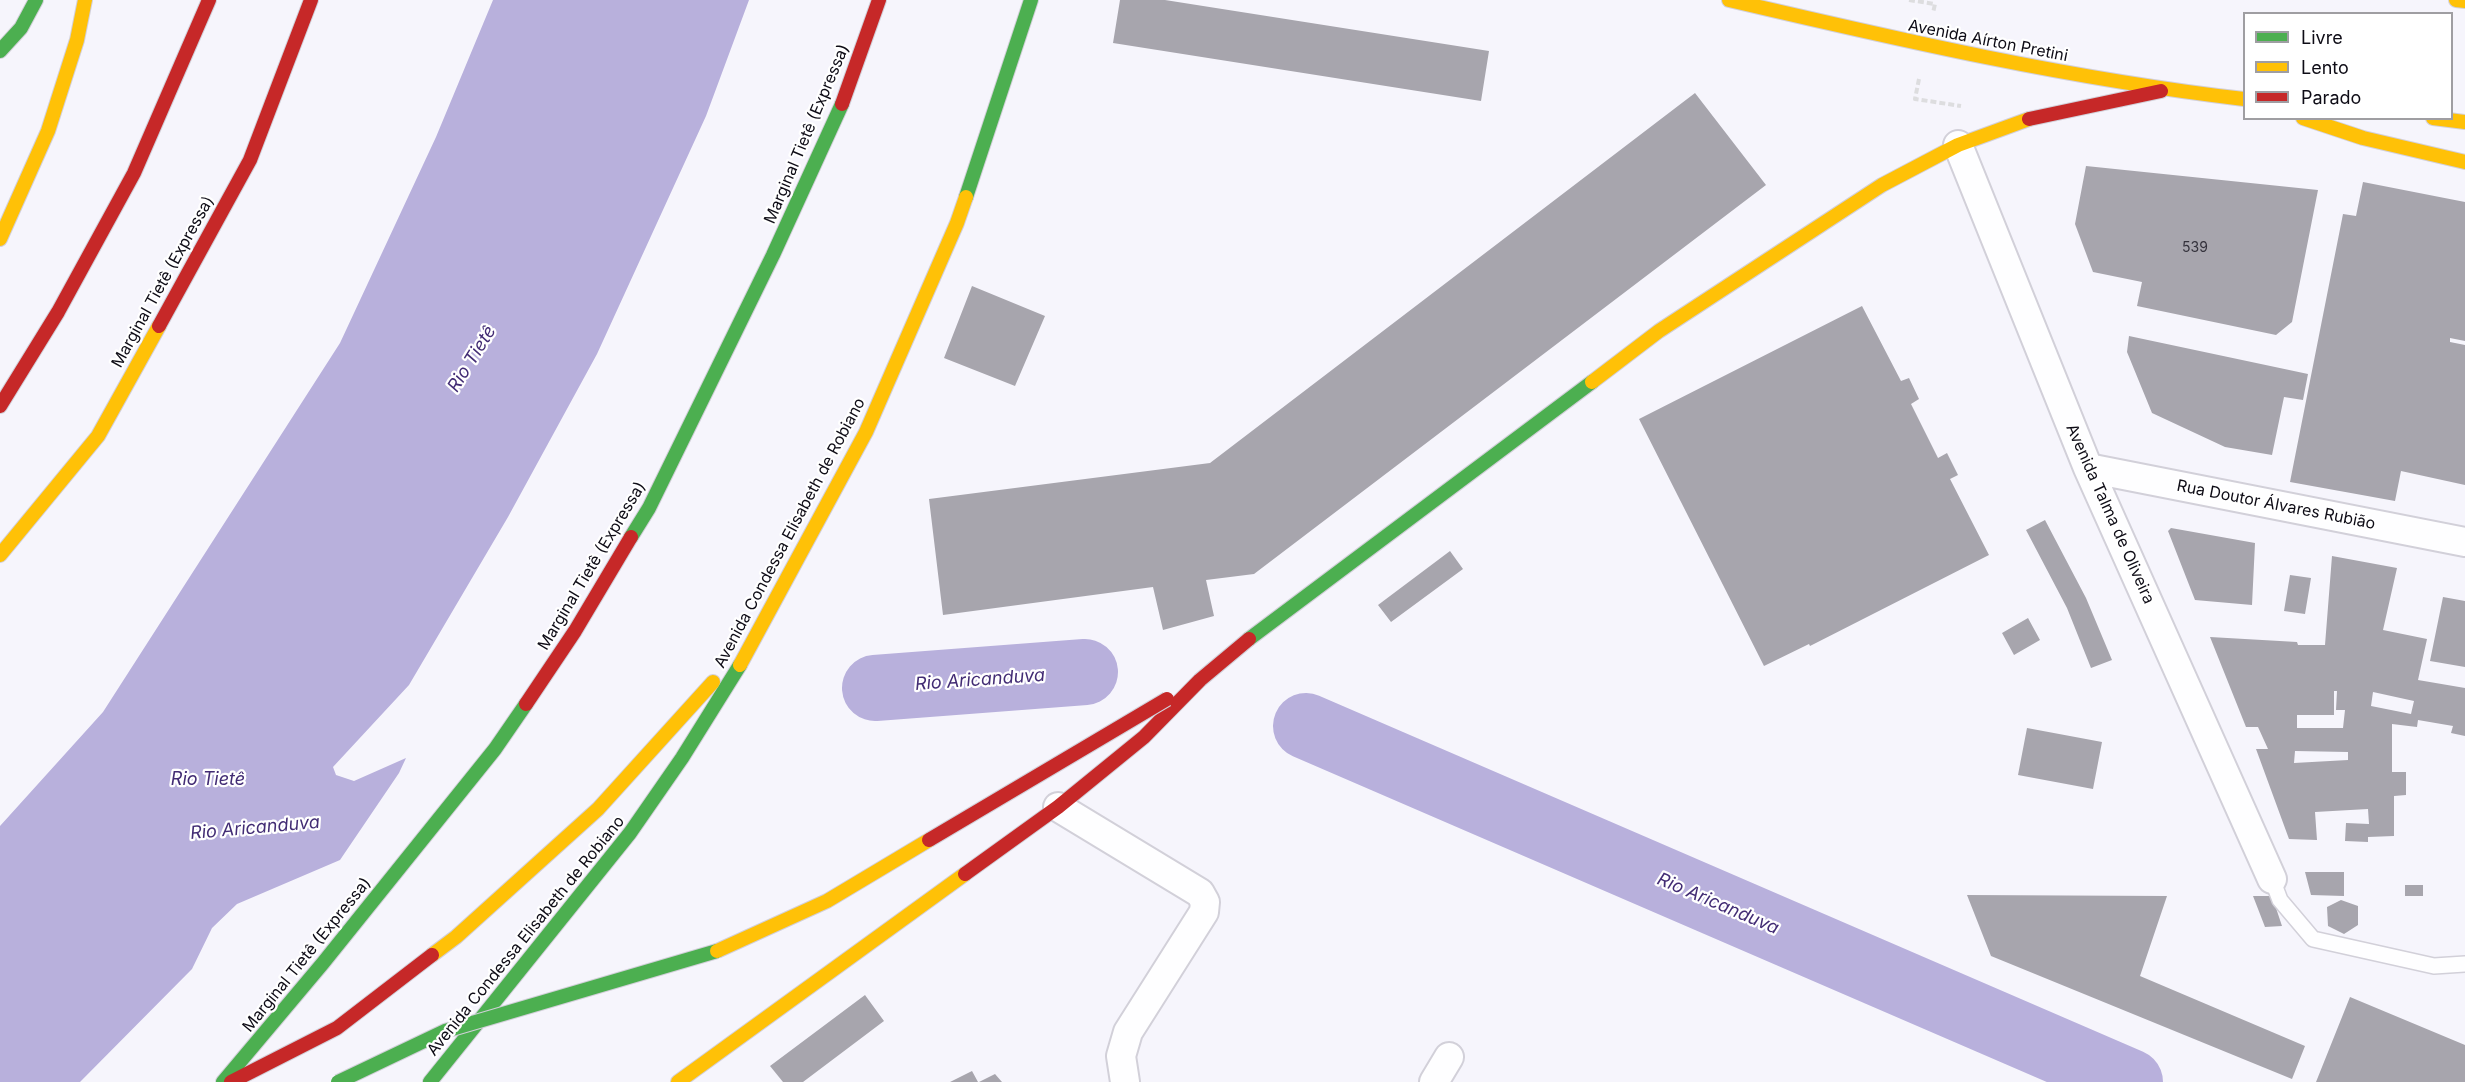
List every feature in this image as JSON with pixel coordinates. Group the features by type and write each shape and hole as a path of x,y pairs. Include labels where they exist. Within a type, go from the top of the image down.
{"main road":[{"path":"0,51 21,28 36,0"},
{"path":"0,239 48,131 77,40 85,0"},
{"path":"0,406 58,312 134,173 209,0"},
{"name":"Marginal Tietê (Expressa)","path":"0,555 98,436 249,160 311,0"},
{"name":"Marginal Tietê (Expressa)","path":"223,1082 323,963 495,749 575,631 649,508 772,255 846,94 879,0"},
{"name":"Avenida Condessa Elisabeth de Robiano","path":"430,1082 630,833 682,758 754,643 866,432 953,234 1031,0"},
{"name":"Avenida Aírton Pretini","path":"1729,0 1970,56 2161,91 2243,99"},
{"path":"2456,0 2465,1"},
{"path":"678,1082 1058,807 1144,736 1200,680 1252,636 1659,331 1881,185 1958,145 2037,116 2161,91"},
{"path":"2309,120 2364,138 2465,162"},
{"path":"2449,120 2465,122"},
{"path":"0,388 58,312"},
{"path":"231,1082 337,1028 456,937 598,808 699,695 754,643"},
{"path":"338,1082 445,1031 708,954 827,901 1200,680"}],"street":[{"name":"Avenida Talma de Oliveira","path":"1958,145 2088,468 2272,879"},
{"name":"Rua Doutor Álvares Rubião","path":"2088,468 2465,542"},
{"path":"1058,807 1200,893 1205,902 1204,912 1128,1032 1121,1056 1125,1082"},
{"path":"1434,1082 1449,1057"}],"lane":[{"path":"2272,879 2280,900 2313,939 2434,966 2465,964"}],"path":[{"path":"1909,0 1935,4"}],"water":[{"name":"Rio Tietê","path":"493,0 749,0 706,116 597,354 508,517 409,685 333,767 336,775 354,781 406,758 399,773 340,860 237,904 212,928 192,969 80,1082 0,1082 0,826 103,712 340,343 436,137"}],"building":[{"path":"1120,0 1165,0 1489,51 1481,101 1113,43"},
{"path":"1695,93 1766,185 1254,574 1206,580 1214,616 1163,630 1153,587 943,615 929,499 1210,463"},
{"path":"2086,166 2318,190 2292,322 2276,335 2137,306 2142,282 2093,272 2075,224"},
{"path":"2363,182 2465,202 2465,341 2450,338 2450,342 2465,345 2465,485 2401,471 2395,501 2290,482 2343,214 2356,216"},
{"path":"972,286 1045,316 1015,386 944,358"},
{"path":"1862,306 1901,381 1909,378 1919,399 1911,404 1938,458 1947,453 1958,475 1950,479 1989,555 1810,646 1809,644 1764,666 1639,419"},
{"path":"2129,336 2308,374 2303,400 2284,397 2272,455 2225,447 2152,413 2127,352"},
{"path":"2045,520 2086,598 2112,660 2091,668 2067,608 2026,530"},
{"path":"2171,528 2255,543 2252,605 2195,600 2168,531"},
{"path":"1450,551 1463,569 1391,622 1378,605"},
{"path":"2332,556 2397,568 2383,630 2427,639 2418,680 2465,688 2465,736 2451,733 2453,726 2418,720 2417,727 2392,724 2392,772 2406,772 2406,795 2394,796 2394,836 2368,837 2368,842 2345,841 2346,823 2369,824 2368,809 2315,812 2317,840 2289,839 2256,749 2268,749 2258,727 2246,727 2210,637 2297,642 2298,645 2325,645","holes":["2334,691 2337,691 2336,710 2345,710 2343,728 2297,728 2297,715 2334,715","2373,692 2414,701 2411,714 2371,706","2295,751 2348,752 2348,760 2294,763"]},
{"path":"2290,575 2311,578 2305,614 2284,611"},
{"path":"2443,597 2465,601 2465,667 2430,661"},
{"path":"2028,618 2040,640 2014,655 2002,633"},
{"path":"2027,728 2102,742 2093,789 2018,775"},
{"path":"2305,872 2344,872 2344,896 2311,895"},
{"path":"2405,885 2423,885 2423,896 2405,896"},
{"path":"1967,895 2167,896 2140,976 2305,1046 2292,1079 1991,956"},
{"path":"2253,896 2272,896 2282,926 2265,927"},
{"path":"2341,900 2358,906 2358,925 2344,934 2328,926 2327,907"},
{"path":"865,995 884,1021 803,1082 783,1082 770,1066"},
{"path":"2350,997 2465,1045 2465,1082 2316,1082"},
{"path":"972,1071 978,1082 950,1082"},
{"path":"995,1074 1002,1082 979,1082"}],"waterway":[{"name":"Rio Aricanduva","path":"875,688 1085,672"},
{"name":"Rio Aricanduva","path":"1306,726 2130,1082"}],"traffic: fast":[{"path":"0,51 21,28 36,0"},
{"path":"966,197 1031,0"},
{"path":"631,537 649,508 773,255 842,104"},
{"path":"1249,639 1592,382"},
{"path":"430,1082 630,833 682,758 740,665"},
{"path":"223,1082 323,963 495,749 526,704"},
{"path":"338,1082 445,1031 717,951"}],"traffic: slow":[{"path":"0,239 48,131 77,40 85,0"},
{"path":"1729,0 1985,57 2114,81 2243,99"},
{"path":"2456,0 2465,1"},
{"path":"1592,382 1659,331 1882,185 1958,145 2029,119"},
{"path":"2309,120 2363,138 2465,162"},
{"path":"2449,120 2465,122"},
{"path":"740,665 866,432 957,223 966,197"},
{"path":"0,555 98,436 159,326"},
{"path":"432,955 456,937 598,809 713,682"},
{"path":"717,951 827,901 929,840"},
{"path":"678,1082 965,874"}],"traffic: jam":[{"path":"0,406 58,312 134,173 209,0"},
{"path":"159,326 250,160 311,0"},
{"path":"842,104 879,0"},
{"path":"2029,119 2161,91"},
{"path":"526,704 575,631 631,537"},
{"path":"965,874 1058,807 1144,737 1200,680 1249,639"},
{"path":"929,840 1167,699"},
{"path":"231,1082 337,1028 432,955"}]}
